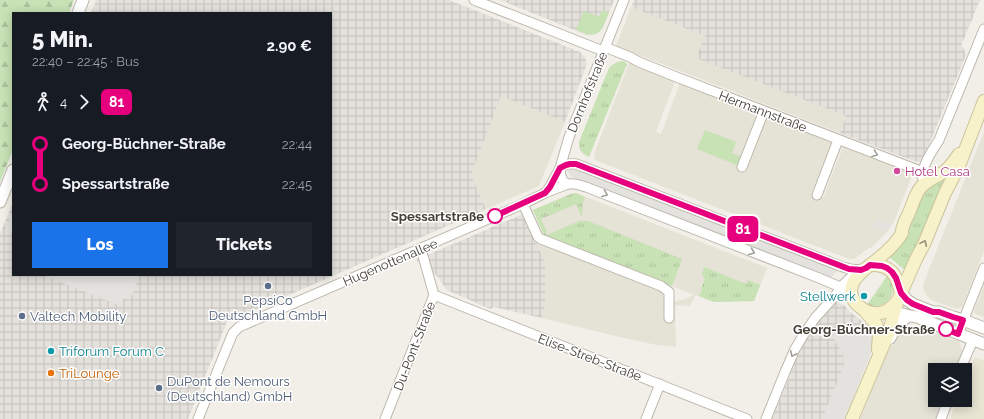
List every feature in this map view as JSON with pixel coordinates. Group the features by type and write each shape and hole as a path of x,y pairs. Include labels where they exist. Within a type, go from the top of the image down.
{"main road":[{"path":"865,311 875,313 893,304 908,278 945,193 967,148 984,101"},
{"path":"878,355 879,333 876,324 865,311 858,306 848,288 865,268 892,245 902,232 916,195 921,187 929,180 945,171 955,161 973,129"},
{"path":"852,419 889,332 896,278 892,272 882,266 865,268"}],"street":[{"path":"78,12 83,0"},
{"name":"Hermannstraße","path":"474,0 604,49 630,57 639,62 923,172"},
{"name":"Dornhofstraße","path":"560,168 569,137 624,0"},
{"path":"921,187 923,172 929,157 939,140 984,29"},
{"path":"742,167 764,111"},
{"path":"817,195 838,140"},
{"path":"545,193 550,187 560,168 570,164 581,166 835,264 849,269 865,268"},
{"path":"560,168 561,176 568,184 586,187 848,288"},
{"path":"0,202 12,172"},
{"name":"Hugenottenallee","path":"198,419 230,340 239,327 568,184"},
{"path":"523,204 538,237 541,239 661,286 669,292 669,318"},
{"name":"Du-Pont-Straße","path":"385,419 434,295 420,249"},
{"path":"958,334 984,268"},
{"path":"908,278 907,287 909,294 921,303 934,308 939,312 984,328"},
{"path":"766,419 795,349 804,334 815,318 835,296 848,288"},
{"name":"Elise-Streb-Straße","path":"434,295 746,419"},
{"path":"893,304 907,300 933,312 939,312"},
{"path":"893,304 908,316 984,344"},
{"path":"878,355 887,346 895,328 908,316"},
{"path":"963,363 973,340"},
{"path":"646,419 660,384"},
{"path":"941,419 945,407"}],"shaded area":[{"path":"96,0 449,0 580,52 585,57 587,64 565,122 501,96 471,175 486,209 227,322 188,419 0,419 0,234 12,204 12,276 332,276 332,12 91,12"},
{"path":"500,0 614,0 602,29 599,32 587,35"},
{"path":"634,0 980,0 961,46 963,47 966,55 923,159 919,162 840,133 846,116 696,58 705,36 631,7"},
{"path":"631,7 705,36 697,58 846,116 840,133 616,46"},
{"path":"629,63 675,81 656,132 661,134 680,83 759,114 739,166 746,169 767,117 831,142 811,194 823,198 843,147 911,173 911,178 894,222 887,232 871,248 870,247 854,259 849,259 595,160 594,154"},
{"path":"501,96 565,122 539,186 486,209 471,175"},
{"path":"984,132 984,251 962,307 956,309 932,300 926,295 923,289 924,282"},
{"path":"573,167 838,270 831,278 573,178 568,172"},
{"path":"576,193 767,268 754,301 714,302 695,295 690,306 675,305 676,347 657,345 624,338 542,318 545,306 545,263 535,242 655,288 662,294 665,304 694,295 544,235 533,210"},
{"path":"12,214 12,233 5,230"},
{"path":"523,214 545,263 545,306 542,318 494,307 490,309 447,290 437,276 416,260"},
{"path":"878,219 892,225 887,232 872,226 873,222 876,224"},
{"path":"45,276 140,276 130,300 124,298 121,306"},
{"path":"984,285 984,317 975,314 974,311"},
{"path":"834,302 845,306 850,312 866,324 869,329 871,328 872,345 870,355 844,419 772,419 792,371 790,370 808,335"},
{"path":"847,323 861,329 871,328 873,336 870,355 844,419 822,419 844,365 843,354 832,336"},
{"path":"919,326 960,342 962,352 957,363 928,363 928,407 939,407 935,419 860,419 884,360 897,335 906,327"},
{"path":"975,357 984,360 984,419 952,419 950,418 954,407 972,407 972,364"}],"green space":[{"path":"0,0 74,0 69,12 12,12 12,152 0,182"},
{"path":"602,10 609,13 598,33 590,34 576,30 584,11 599,17"},
{"path":"622,61 626,62 627,64 589,157 581,152 579,142 609,68 615,63"},
{"path":"705,130 736,142 732,153 742,157 739,166 697,149"},
{"path":"947,176 906,271 886,255 927,188"},
{"path":"576,193 585,197 582,216 576,204 541,219 547,235 579,221 588,221 682,259 672,286 544,235 533,210"},
{"path":"704,267 746,284 748,280 760,285 754,301 714,302 699,296 705,279 702,274"},
{"path":"887,276 889,277 893,287 891,297 888,301 878,306 867,305"}],"bus line":[{"name":"81","path":"495,216 545,193 550,187 560,168 570,164 576,164 849,269 861,270 870,265 887,268 896,278 901,293 907,300 933,312 939,312 963,320 958,334 946,329"}],"place":[{"name":"Hotel Casa","path":"897,171"},
{"name":"Spessartstraße","path":"495,216"},
{"name":"PepsiCo Deutschland GmbH","path":"268,286"},
{"name":"Stellwerk","path":"864,296"},
{"name":"Valtech Mobility","path":"22,316"},
{"name":"Georg-Büchner-Straße","path":"946,329"},
{"name":"Triforum Forum C","path":"51,351"},
{"name":"TriLounge","path":"51,373"},
{"name":"DuPont de Nemours (Deutschland) GmbH","path":"159,388"}]}
